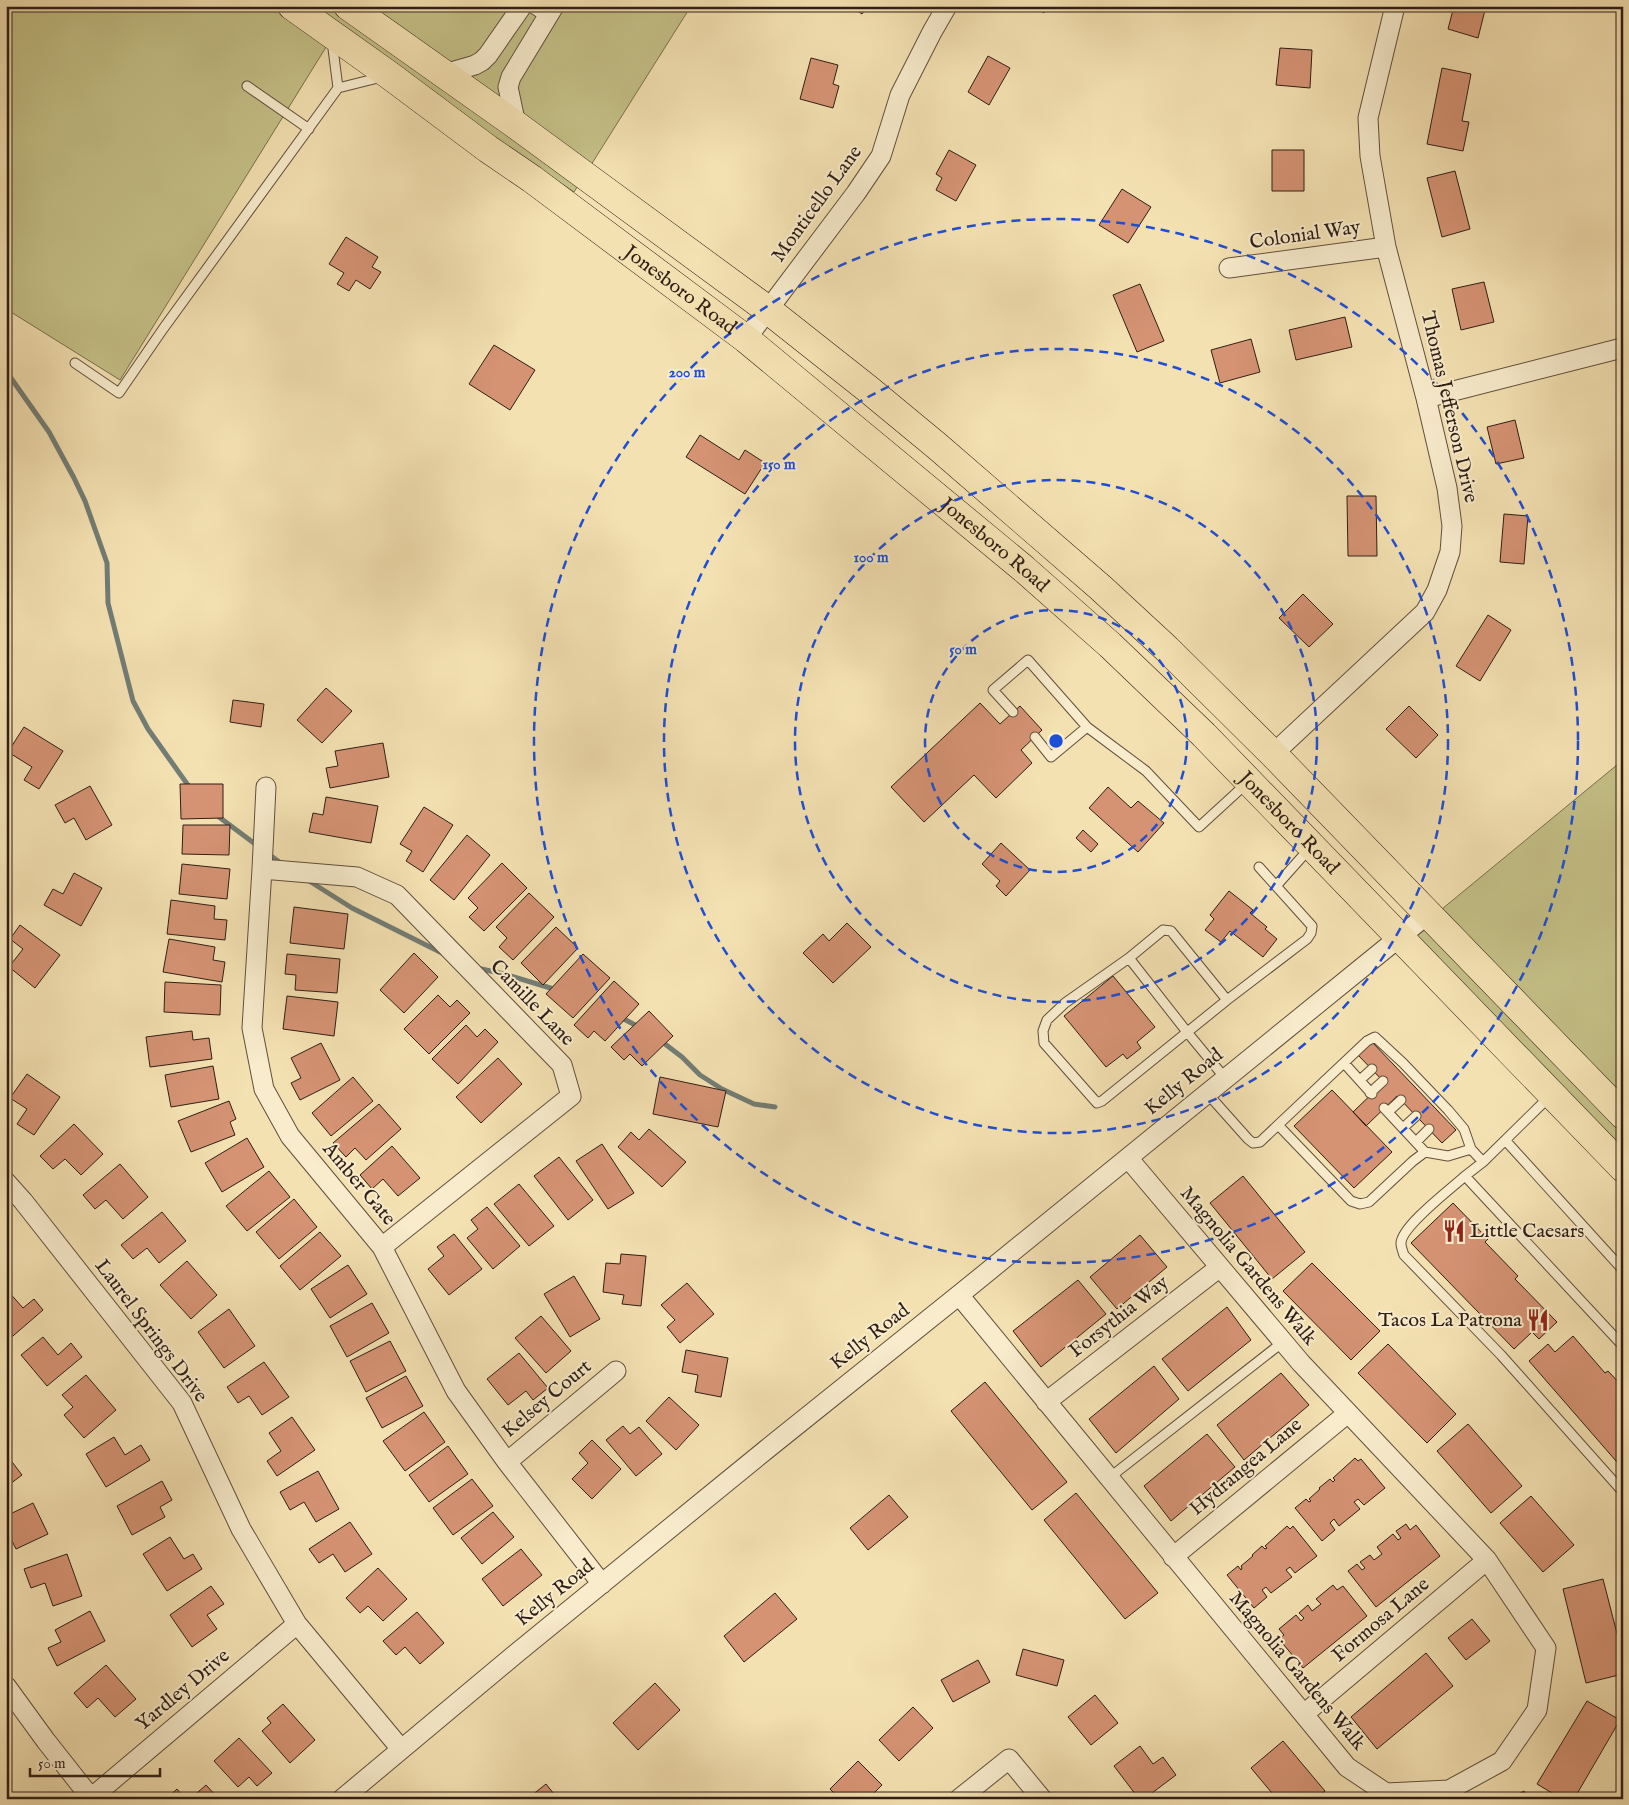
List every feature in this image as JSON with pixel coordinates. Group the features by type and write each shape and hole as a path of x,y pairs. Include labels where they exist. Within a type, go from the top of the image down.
{"main road":[{"name":"Jonesboro Road","path":"292,6 532,179 746,339 919,480 1038,581 1110,645 1250,781 1623,1168"},
{"name":"Jonesboro Road","path":"348,6 516,125 768,310 930,440 1101,588 1167,649 1273,754 1623,1115"}],"street":[{"path":"444,74 482,61 522,6"},
{"name":"Monticello Lane","path":"746,339 856,193 881,156 900,95 947,6"},
{"name":"Thomas Jefferson Drive","path":"1273,754 1425,612 1437,590 1450,552 1452,526 1447,488 1426,398 1386,247 1370,156 1368,118 1395,6"},
{"path":"516,125 508,87 511,77 550,12"},
{"name":"Colonial Way","path":"1229,268 1386,247"},
{"path":"1426,398 1622,348"},
{"name":"Amber Gate","path":"266,787 252,1028 264,1090 290,1136 382,1247 456,1391 602,1584"},
{"name":"Camille Lane","path":"262,869 357,877 396,895 562,1065 571,1096 382,1247"},
{"name":"Kelly Road","path":"342,1799 767,1449 1428,914"},
{"name":"Magnolia Gardens Walk","path":"959,1295 1347,1767 1386,1793 1449,1790 1502,1760 1537,1710 1546,1648 1487,1560 1283,1342 1128,1158"},
{"name":"Laurel Springs Drive","path":"6,1182 182,1403 240,1529 297,1624 401,1749"},
{"name":"Forsythia Way","path":"1046,1402 1220,1267"},
{"name":"Kelsey Court","path":"508,1462 616,1371"},
{"name":"Hydrangea Lane","path":"1173,1556 1348,1412"},
{"name":"Formosa Lane","path":"1304,1714 1487,1560"},
{"name":"Yardley Drive","path":"6,1686 91,1798 297,1624"},
{"path":"959,1799 1009,1759 1042,1799"}],"lane":[{"path":"529,6 550,12"},
{"path":"332,34 338,88"},
{"path":"75,363 119,393 338,88 389,75"},
{"path":"247,86 309,129"},
{"path":"1013,712 993,690 1028,660 1087,726 1146,771 1199,827 1250,781"},
{"path":"1035,737 1051,756 1087,726"},
{"path":"1276,886 1312,846"},
{"path":"1227,1000 1170,932 1163,930 1129,958 1065,1003 1047,1020 1044,1031 1044,1043 1097,1103 1102,1101 1227,1000 1308,939 1312,933 1312,926 1259,867"},
{"path":"1129,958 1226,1078"},
{"path":"1207,1092 1254,1143 1260,1142 1367,1041 1374,1037 1445,1113 1464,1129 1471,1150 1483,1162"},
{"path":"1344,1063 1371,1093 1383,1081"},
{"path":"1360,1080 1372,1069"},
{"path":"1552,1094 1483,1162 1413,1222 1400,1244 1404,1255 1501,1355 1623,1492"},
{"path":"1401,1100 1386,1110 1425,1152 1448,1156 1471,1150"},
{"path":"1403,1128 1416,1116"},
{"path":"1279,1126 1350,1201 1360,1204 1369,1202 1425,1152"},
{"path":"1416,1142 1429,1129"},
{"path":"1505,1140 1623,1270"},
{"path":"1465,1176 1623,1346"},
{"path":"1109,1478 1283,1342"}],"shaded area":[{"path":"6,6 691,6 574,192 336,31 120,380 6,309"},
{"path":"1623,760 1623,1158 1414,932"}],"building":[{"path":"850,6 868,6 862,14"},
{"path":"1033,6 1048,6 1044,13"},
{"path":"1454,6 1486,6 1478,38 1448,29"},
{"path":"1280,48 1312,50 1310,88 1276,85"},
{"path":"988,56 1010,68 989,105 968,92"},
{"path":"811,58 838,65 833,84 839,86 833,108 800,99"},
{"path":"1442,68 1471,74 1462,121 1469,122 1463,151 1427,144"},
{"path":"949,150 976,165 956,201 936,190 942,178 936,174"},
{"path":"1272,150 1304,150 1304,191 1272,191"},
{"path":"1455,171 1470,229 1442,237 1427,178"},
{"path":"1122,189 1151,207 1128,243 1099,225"},
{"path":"346,237 378,257 372,267 381,272 370,289 356,280 349,291 337,284 344,273 329,264"},
{"path":"1484,282 1494,322 1461,330 1452,289"},
{"path":"1140,284 1164,341 1137,352 1113,295"},
{"path":"1345,317 1352,347 1296,360 1289,330"},
{"path":"1251,339 1260,372 1220,383 1211,350"},
{"path":"494,345 535,370 510,410 469,384"},
{"path":"1515,420 1524,458 1496,464 1487,427"},
{"path":"700,435 739,460 745,450 765,463 745,494 686,457"},
{"path":"1347,496 1376,496 1377,556 1348,556"},
{"path":"1504,514 1528,516 1524,564 1500,562"},
{"path":"1303,594 1333,624 1309,647 1279,618"},
{"path":"1488,615 1511,630 1480,681 1456,666"},
{"path":"326,688 352,711 322,743 297,720"},
{"path":"233,700 264,704 261,727 230,722"},
{"path":"980,703 1000,724 1020,706 1042,730 1021,750 1032,763 996,798 974,775 924,822 891,787"},
{"path":"1409,706 1438,735 1416,758 1386,729"},
{"path":"24,727 63,751 39,789 24,780 32,767 8,752"},
{"path":"383,743 389,777 330,788 326,768 338,766 335,751"},
{"path":"180,784 223,784 223,818 181,819"},
{"path":"90,786 112,825 86,840 74,818 65,823 55,805"},
{"path":"1108,787 1131,808 1138,801 1164,823 1138,852 1089,808"},
{"path":"326,797 378,806 371,843 309,832 313,813 323,815"},
{"path":"424,807 453,825 423,872 406,861 412,851 400,844"},
{"path":"183,825 230,825 229,855 182,854"},
{"path":"1083,830 1098,844 1091,852 1076,838"},
{"path":"467,835 490,855 454,900 430,880"},
{"path":"1001,843 1030,870 1006,896 996,886 1000,881 982,864"},
{"path":"502,863 527,888 484,931 469,917 478,908 468,898"},
{"path":"182,864 230,869 227,899 179,894"},
{"path":"74,873 102,888 81,926 44,905 53,889 63,894"},
{"path":"1229,891 1253,910 1250,913 1267,927 1265,929 1277,939 1263,957 1230,931 1221,942 1205,930 1214,919 1210,915"},
{"path":"529,893 554,917 513,960 499,947 507,938 496,927"},
{"path":"171,900 215,906 214,919 227,920 225,940 167,934"},
{"path":"294,907 348,914 344,949 290,943"},
{"path":"847,923 871,947 833,983 803,953 823,934 829,941"},
{"path":"20,925 60,955 35,988 9,967 23,949 10,939"},
{"path":"556,927 578,948 543,985 521,963"},
{"path":"169,939 215,947 213,960 225,962 222,982 163,972"},
{"path":"414,953 438,977 404,1013 380,990"},
{"path":"287,954 340,959 337,993 295,990 296,975 285,974"},
{"path":"583,954 610,978 573,1018 546,994"},
{"path":"1113,976 1155,1027 1137,1042 1141,1048 1127,1059 1123,1054 1106,1067 1064,1016"},
{"path":"614,981 639,1004 605,1041 594,1031 588,1038 574,1025"},
{"path":"165,982 221,985 220,1015 164,1012"},
{"path":"438,995 450,1007 457,1000 470,1013 429,1054 404,1029"},
{"path":"287,996 338,1002 334,1036 283,1029"},
{"path":"649,1011 673,1036 642,1066 630,1054 624,1060 611,1047"},
{"path":"466,1025 477,1037 485,1029 498,1042 458,1084 432,1059"},
{"path":"192,1031 193,1040 209,1038 212,1059 150,1067 146,1037"},
{"path":"1372,1042 1456,1130 1442,1143 1397,1096 1366,1126 1353,1112 1384,1082 1358,1055"},
{"path":"321,1043 340,1080 300,1100 291,1083 301,1078 291,1058"},
{"path":"498,1058 522,1084 481,1123 456,1097"},
{"path":"213,1066 219,1099 171,1107 165,1075"},
{"path":"27,1074 60,1097 34,1135 17,1124 27,1109 10,1098"},
{"path":"353,1077 373,1101 331,1136 312,1113"},
{"path":"660,1077 726,1091 718,1127 653,1114"},
{"path":"1332,1090 1392,1152 1354,1188 1294,1126"},
{"path":"229,1101 236,1119 230,1122 235,1135 191,1152 178,1121"},
{"path":"379,1104 401,1129 366,1160 355,1148 346,1157 333,1143"},
{"path":"74,1124 103,1154 81,1175 65,1159 53,1169 40,1156"},
{"path":"649,1129 686,1162 662,1187 618,1147 631,1132 639,1140"},
{"path":"247,1138 264,1167 222,1192 205,1163"},
{"path":"602,1144 634,1193 608,1209 576,1161"},
{"path":"392,1146 420,1178 398,1196 383,1179 372,1189 360,1175"},
{"path":"559,1157 593,1200 568,1220 534,1176"},
{"path":"120,1164 148,1197 123,1219 106,1200 95,1209 83,1195"},
{"path":"269,1171 290,1197 247,1231 226,1206"},
{"path":"1243,1176 1305,1252 1272,1279 1210,1203"},
{"path":"519,1184 554,1226 529,1246 494,1204"},
{"path":"294,1199 317,1227 279,1259 256,1232"},
{"path":"1453,1203 1488,1239 1485,1242 1518,1276 1515,1279 1557,1322 1539,1339 1532,1332 1514,1349 1411,1243"},
{"path":"487,1207 520,1246 493,1269 467,1238 478,1229 471,1220"},
{"path":"162,1212 186,1241 159,1263 147,1248 133,1259 121,1245"},
{"path":"320,1232 341,1256 300,1290 280,1266"},
{"path":"454,1234 482,1269 449,1295 428,1269 444,1256 437,1247"},
{"path":"1140,1235 1167,1267 1117,1309 1090,1277"},
{"path":"621,1254 646,1256 641,1306 622,1304 624,1295 603,1292 606,1263 620,1264"},
{"path":"187,1261 217,1295 191,1319 160,1285"},
{"path":"1312,1263 1380,1331 1351,1360 1283,1291"},
{"path":"348,1265 367,1294 330,1318 311,1289"},
{"path":"574,1276 600,1319 570,1337 544,1294"},
{"path":"1078,1280 1106,1314 1041,1367 1013,1331"},
{"path":"687,1283 714,1314 680,1343 667,1327 675,1320 661,1305"},
{"path":"7,1290 23,1308 34,1299 43,1310 6,1342"},
{"path":"372,1303 389,1333 347,1357 330,1326"},
{"path":"1227,1307 1251,1340 1188,1391 1162,1359"},
{"path":"229,1309 255,1346 224,1368 198,1332"},
{"path":"541,1316 571,1351 546,1373 515,1338"},
{"path":"1573,1336 1605,1373 1608,1371 1623,1387 1623,1469 1529,1361 1548,1344 1555,1352"},
{"path":"43,1337 58,1355 71,1343 82,1357 47,1386 21,1355"},
{"path":"390,1341 406,1371 366,1392 350,1361"},
{"path":"1388,1344 1456,1414 1427,1443 1358,1373"},
{"path":"686,1350 728,1358 721,1397 695,1392 698,1375 682,1372"},
{"path":"519,1353 548,1388 533,1400 526,1391 508,1405 487,1379"},
{"path":"264,1362 289,1397 262,1415 249,1396 238,1403 227,1387"},
{"path":"1154,1366 1179,1399 1116,1453 1089,1419"},
{"path":"1281,1373 1309,1405 1244,1460 1217,1425"},
{"path":"86,1375 116,1410 84,1438 64,1415 73,1407 62,1395"},
{"path":"406,1376 423,1406 382,1428 366,1398"},
{"path":"985,1382 1067,1482 1032,1510 951,1411"},
{"path":"669,1397 699,1425 676,1450 646,1421"},
{"path":"424,1412 445,1442 405,1471 383,1441"},
{"path":"292,1417 315,1450 277,1476 267,1461 281,1451 269,1433"},
{"path":"1468,1424 1522,1486 1491,1513 1437,1451"},
{"path":"623,1426 630,1434 639,1427 662,1454 636,1476 606,1440"},
{"path":"1207,1434 1235,1467 1171,1521 1144,1486"},
{"path":"114,1437 125,1455 141,1445 150,1460 106,1487 86,1454"},
{"path":"592,1440 621,1469 592,1499 572,1479 588,1463 579,1453"},
{"path":"448,1446 468,1474 429,1502 409,1475"},
{"path":"6,1454 22,1475 6,1487"},
{"path":"1355,1458 1358,1461 1361,1459 1385,1488 1364,1505 1358,1499 1354,1502 1360,1509 1339,1526 1334,1519 1330,1523 1335,1530 1322,1541 1295,1508 1306,1499 1309,1502 1311,1501 1309,1499 1319,1488 1330,1479 1333,1482 1335,1480 1333,1478"},
{"path":"318,1471 339,1509 316,1522 304,1502 290,1510 280,1492"},
{"path":"472,1479 493,1506 453,1535 433,1508"},
{"path":"162,1481 172,1500 160,1507 165,1517 132,1535 117,1506"},
{"path":"1076,1493 1158,1593 1125,1619 1044,1520"},
{"path":"889,1495 908,1517 868,1550 850,1528"},
{"path":"1531,1496 1574,1545 1543,1572 1500,1523"},
{"path":"33,1503 48,1534 16,1549 6,1529 6,1516"},
{"path":"493,1512 514,1537 482,1564 461,1538"},
{"path":"350,1522 372,1554 345,1572 333,1554 319,1563 309,1549"},
{"path":"1406,1524 1410,1530 1416,1525 1440,1556 1376,1607 1348,1571 1357,1564 1362,1570 1365,1568 1360,1562 1370,1555 1374,1560 1382,1554 1377,1547 1393,1534 1398,1540 1401,1538 1396,1531"},
{"path":"1287,1526 1290,1529 1293,1526 1317,1556 1295,1573 1290,1567 1286,1570 1292,1577 1271,1593 1266,1587 1262,1590 1267,1597 1254,1608 1227,1575 1238,1566 1241,1570 1241,1566 1252,1555 1262,1546 1265,1549 1267,1548 1265,1546"},
{"path":"170,1537 184,1559 193,1554 202,1569 167,1591 143,1554"},
{"path":"521,1549 542,1575 503,1606 482,1579"},
{"path":"67,1554 82,1596 53,1606 45,1583 31,1588 24,1569"},
{"path":"378,1568 407,1599 383,1621 368,1606 360,1613 346,1598"},
{"path":"1603,1579 1623,1657 1623,1674 1586,1683 1563,1589"},
{"path":"1333,1585 1337,1590 1343,1586 1367,1616 1303,1668 1279,1639 1284,1635 1279,1629 1296,1615 1301,1621 1304,1618 1299,1613 1308,1605 1312,1611 1321,1604 1316,1599"},
{"path":"211,1586 224,1604 207,1615 217,1629 192,1647 170,1615"},
{"path":"775,1593 797,1619 744,1662 724,1636"},
{"path":"90,1611 105,1641 57,1666 48,1648 61,1642 55,1630"},
{"path":"417,1612 444,1643 420,1664 405,1647 396,1655 383,1641"},
{"path":"1472,1619 1490,1641 1466,1660 1448,1638"},
{"path":"1023,1649 1064,1660 1057,1686 1016,1675"},
{"path":"1426,1653 1453,1686 1377,1749 1351,1717"},
{"path":"978,1660 990,1682 953,1702 941,1680"},
{"path":"106,1665 136,1699 115,1717 98,1698 87,1708 74,1693"},
{"path":"655,1683 680,1710 638,1750 613,1723"},
{"path":"1095,1695 1118,1723 1091,1745 1068,1717"},
{"path":"1587,1701 1620,1720 1574,1799 1562,1799 1537,1784"},
{"path":"283,1704 315,1740 290,1763 262,1731 271,1723 267,1718"},
{"path":"913,1707 933,1728 899,1761 879,1740"},
{"path":"239,1738 272,1773 257,1786 249,1777 238,1787 214,1761"},
{"path":"1283,1741 1325,1791 1316,1799 1277,1799 1251,1768"},
{"path":"1140,1746 1153,1764 1163,1757 1176,1775 1144,1799 1139,1799 1114,1766"},
{"path":"858,1761 882,1785 868,1799 840,1799 830,1789"},
{"path":"6,1780 11,1785 6,1790"},
{"path":"546,1784 558,1799 527,1799"},
{"path":"206,1785 219,1799 190,1799"},
{"path":"177,1789 185,1799 166,1799"},
{"path":"1524,1791 1528,1799 1510,1799"}],"waterway":[{"path":"6,371 49,432 85,501 107,563 108,603 133,701 148,729 190,788"},
{"path":"215,814 258,846"},
{"path":"267,853 282,864"},
{"path":"306,879 352,908 446,955"},
{"path":"477,968 557,990"},
{"path":"620,1017 639,1027"},
{"path":"661,1041 682,1057 700,1075 722,1089 754,1104 775,1107"}],"place":[{"name":"Little Caesars","path":"1454,1231"},
{"name":"Tacos La Patrona","path":"1538,1320"}]}
